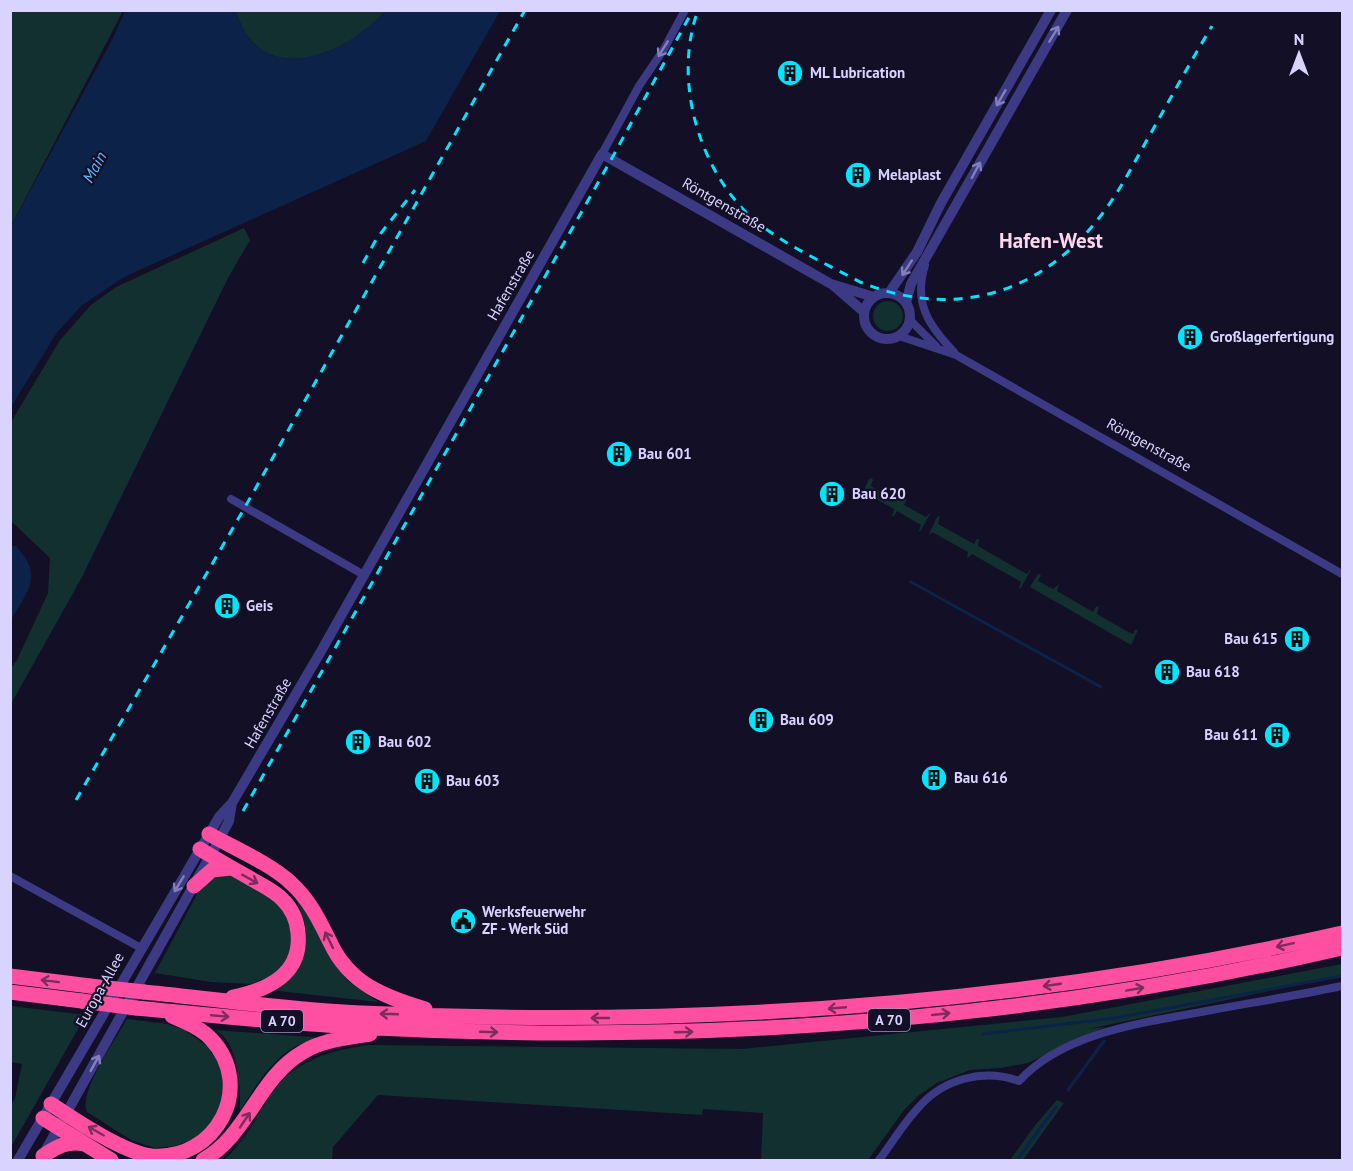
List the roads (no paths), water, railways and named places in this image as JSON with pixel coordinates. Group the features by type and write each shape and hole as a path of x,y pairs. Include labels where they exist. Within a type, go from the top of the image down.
{"highway":[{"path":"214,837 291,882 318,917 342,963 357,978 377,993 448,1016"},
{"path":"205,852 282,899 294,915 297,925 298,948 289,970 278,980 246,994 220,1000"},
{"path":"194,886 212,870 231,868"},
{"name":"A 70","path":"10,976 358,1013 656,1017 816,1010 1014,991 1124,975 1253,952 1342,933"},
{"name":"A 70","path":"10,992 161,1011 353,1027 514,1033 658,1033 885,1020 1016,1006 1196,979 1342,948"},
{"path":"43,1118 63,1121 127,1148 153,1156 184,1151 206,1139 224,1117 230,1094 230,1083 224,1060 211,1039 189,1023 161,1011"},
{"path":"203,1161 226,1144 279,1070 304,1051 325,1042 402,1029"},
{"path":"51,1104 85,1145"},
{"path":"41,1158 56,1147 76,1142 111,1161"}],"street":[{"name":"Hafenstraße","path":"214,837 229,821 232,803 364,575 639,86 664,49 685,10"},
{"path":"889,293 917,252 981,132 1051,10"},
{"path":"906,303 911,284 1067,10"},
{"path":"1016,71 1028,78"},
{"path":"981,132 993,139"},
{"name":"Röntgenstraße","path":"602,154 831,284 874,297"},
{"path":"951,187 963,194"},
{"path":"927,258 922,280 923,308 936,333 956,355"},
{"name":"Röntgenstraße","path":"831,284 864,312"},
{"path":"889,293 901,297 906,303 910,310 910,320 904,332 899,336 884,339 876,337 866,327 864,312 874,297 889,293"},
{"name":"Röntgenstraße","path":"910,320 939,348"},
{"name":"Röntgenstraße","path":"899,336 956,355 1200,491 1342,574"},
{"path":"231,499 364,575"},
{"name":"Europa-Allee","path":"18,1161 141,948 214,837"},
{"name":"Europa-Allee","path":"41,1158 194,886 205,852"},
{"path":"10,876 141,948"},
{"path":"879,1161 918,1107 942,1089 965,1078 1003,1075 1019,1081 1033,1066 1107,1031 1157,1019 1342,986"}],"water":[{"name":"Main","path":"125,11 236,11 247,36 263,51 283,58 304,58 326,52 348,42 385,11 500,11 426,141 124,277 81,306 56,334 11,407 11,226 112,40"},
{"path":"11,546 16,546 25,557 31,575 27,591 11,620"}],"waterway":[{"path":"911,582 1101,687"},
{"path":"983,1034 1115,1018 1342,976"},
{"path":"1068,1090 1104,1041"},
{"path":"1017,1160 1056,1107"}],"railway":[{"path":"76,800 245,507 525,10"},
{"path":"243,811 612,158 693,10"},
{"path":"696,16 690,43 688,70 690,98 696,125 706,152 734,199 753,219 778,237 860,282 898,294 934,299 969,298 1002,290 1033,276 1062,257 1088,231 1112,200 1212,26"},
{"path":"363,263 377,238 415,190"}],"place":[{"name":"ML Lubrication","path":"790,73"},
{"name":"Melaplast","path":"858,175"},
{"name":"Großlagerfertigung","path":"1190,337"},
{"name":"Bau 601","path":"619,454"},
{"name":"Bau 620","path":"832,494"},
{"name":"Geis","path":"227,606"},
{"name":"Bau 615","path":"1297,639"},
{"name":"Bau 618","path":"1167,672"},
{"name":"Bau 609","path":"761,720"},
{"name":"Bau 611","path":"1277,735"},
{"name":"Bau 602","path":"358,742"},
{"name":"Bau 616","path":"934,778"},
{"name":"Bau 603","path":"427,781"},
{"name":"Werksfeuerwehr ZF - Werk Süd","path":"463,921"}],"district":[{"name":"Hafen-West","path":"1051,241"}]}
